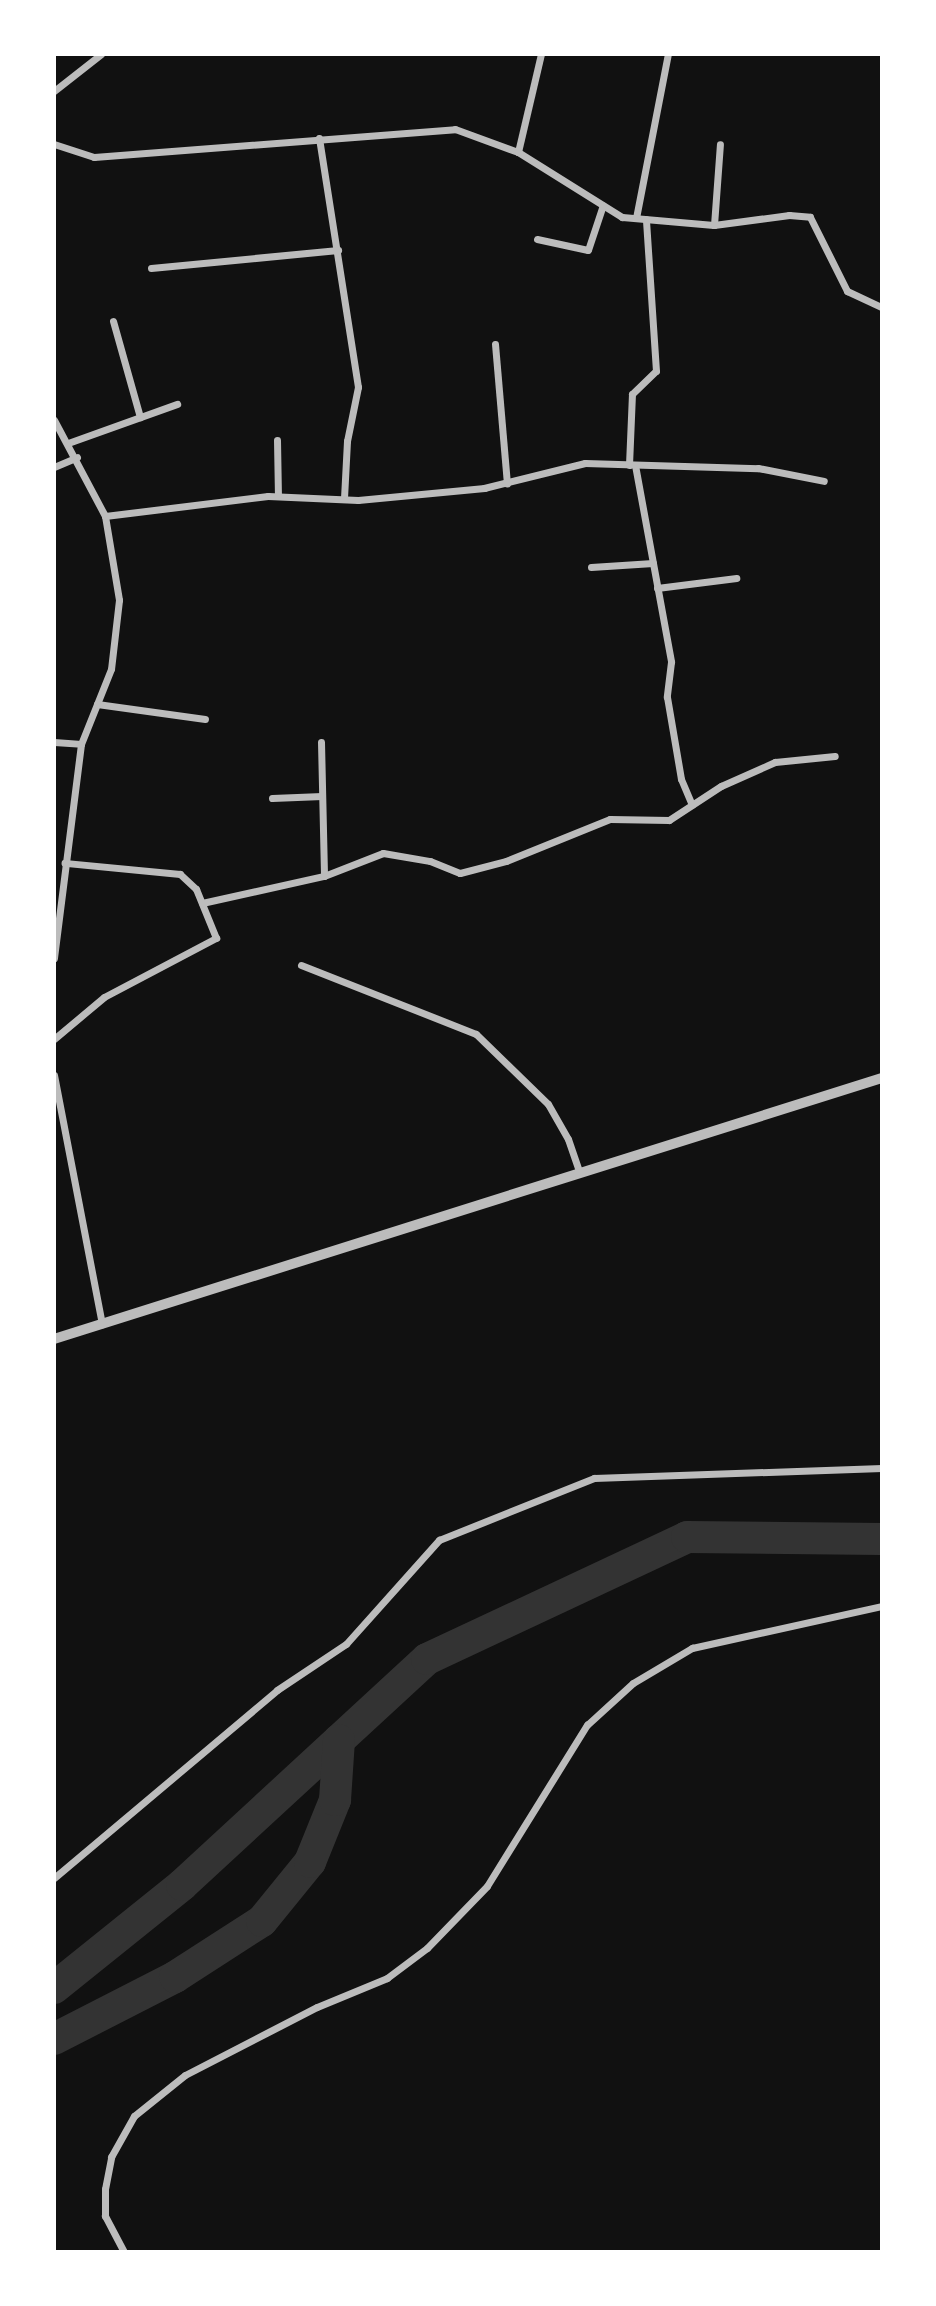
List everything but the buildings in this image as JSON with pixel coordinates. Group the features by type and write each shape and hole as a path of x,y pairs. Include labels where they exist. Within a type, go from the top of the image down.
{"street":[{"path":"54,91 102,54"},
{"path":"518,152 541,54"},
{"path":"636,218 668,54"},
{"path":"54,145 94,157 455,129 518,152 622,217 715,225 789,215 810,217 847,291 882,307"},
{"path":"320,138 358,387 346,441 344,499"},
{"path":"715,225 720,144"},
{"path":"537,239 588,250 603,205"},
{"path":"646,219 656,371 632,394 632,465 671,662 667,697 681,779 692,806"},
{"path":"150,268 338,250"},
{"path":"113,321 140,417"},
{"path":"495,344 506,483"},
{"path":"68,443 177,404"},
{"path":"54,420 77,457 105,516 119,600 111,669 81,744 77,805 65,863 54,958"},
{"path":"277,440 278,496"},
{"path":"54,467 77,457"},
{"path":"105,516 278,496 344,499 506,483 585,463 758,468 824,481"},
{"path":"592,566 653,563"},
{"path":"657,588 736,578"},
{"path":"97,704 205,719"},
{"path":"54,742 81,744"},
{"path":"321,742 324,876"},
{"path":"202,903 324,876 383,853 430,861 460,873 506,861 610,819 669,820 721,786 775,762 835,756"},
{"path":"272,798 322,796"},
{"path":"54,1039 104,997 216,938 196,889 180,874 65,863"},
{"path":"301,965 476,1034 548,1104 580,1173"},
{"path":"54,1075 102,1324"},
{"path":"54,1339 882,1079"},
{"path":"54,1878 277,1690 346,1644 439,1541 594,1478 882,1468"},
{"path":"124,2252 105,2216 105,2189 111,2157 134,2116 185,2075 317,2007 387,1978 427,1948 487,1886 587,1725 633,1683 692,1648 882,1606"}],"waterway":[{"path":"54,1988 182,1885 427,1659 687,1537 882,1539"},
{"path":"54,2039 175,1977 262,1921 310,1862 335,1800 339,1740"}]}
